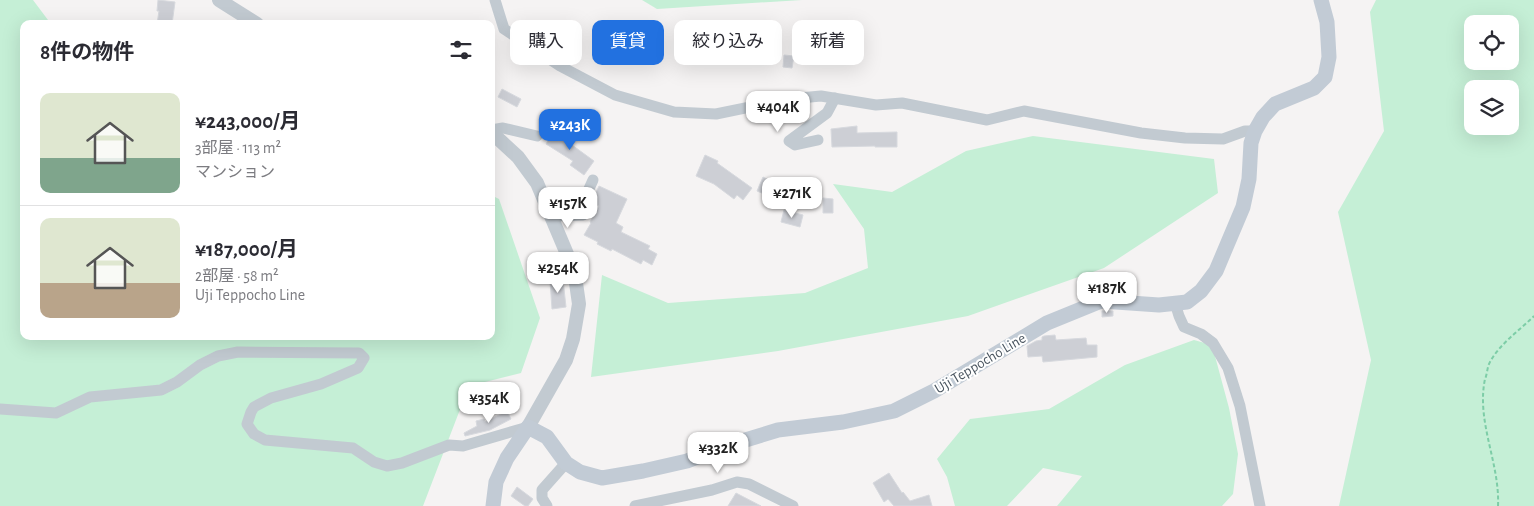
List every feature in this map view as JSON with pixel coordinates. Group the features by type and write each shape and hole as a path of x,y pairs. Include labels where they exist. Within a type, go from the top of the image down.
{"main road":[{"name":"Uji Teppocho Line","path":"528,427 547,437 566,463 580,472 602,478 687,461 778,430 843,422 894,411 934,392 1046,323 1101,301 1159,305 1187,302 1201,291 1216,270 1243,207 1249,178 1251,143 1255,130 1263,117 1275,104 1314,88 1325,78 1329,58 1327,22 1321,0"},
{"path":"493,506 496,482 507,458 528,427"}],"street":[{"path":"219,0 251,20"},
{"path":"495,0 504,29 560,66 615,95 674,112 716,114 789,99 821,96 876,105 902,103 987,120 1024,111 1140,133 1185,138 1223,139 1245,131 1255,130"},
{"path":"818,140 795,145 789,141 827,113 835,98"},
{"path":"495,130 503,128 538,136"},
{"path":"0,409 56,413 90,397 160,390 177,382 200,365 218,356 238,352 344,352 360,353 364,358 358,368 321,384 271,398 254,407 247,424 254,434 265,440 353,448 374,462 386,466 402,463 449,445 463,446 528,427 566,360 574,339 579,304 576,283 567,254 537,183 518,157 495,135"},
{"path":"551,216 588,191 593,180"},
{"path":"551,216 583,215"},
{"path":"1175,303 1184,327 1201,334 1213,343 1228,368 1240,406 1260,506"},
{"path":"547,506 542,498 542,490 566,463"},
{"path":"635,506 712,490 737,482 749,484 793,506"}],"path":[{"path":"1498,506 1496,477 1485,423 1484,385 1488,365 1500,349 1534,316"}],"green space":[{"path":"0,0 33,0 48,20 20,20 20,340 495,340 495,197 499,199 540,318 521,373 469,386 423,506 0,506"},
{"path":"642,0 802,0 657,9"},
{"path":"1376,0 1534,0 1534,506 1339,506 1371,360 1338,212 1384,131 1370,12"},
{"path":"1033,136 1214,159 1218,193 1104,268 968,316 778,351 591,377 602,275 668,303 805,293 868,268 864,229 833,184 892,192 966,151"},
{"path":"1194,340 1212,345 1229,408 1238,454 1233,494 1222,506 1057,506 1082,476 1043,468 1007,506 955,506 947,477 937,459 970,419 1049,409 1125,365"}],"building":[{"path":"158,0 175,2 173,20 158,20 159,11 157,11"},
{"path":"784,55 792,56 792,68 783,67"},
{"path":"502,89 521,99 517,107 498,97"},
{"path":"857,126 857,133 897,132 897,147 832,147 831,129"},
{"path":"555,129 575,141 572,145 594,161 584,175 570,165 573,161 546,144"},
{"path":"705,155 718,161 717,163 752,188 743,200 737,195 734,199 714,184 696,176"},
{"path":"763,177 775,183 769,196 757,191"},
{"path":"599,186 627,199 616,223 623,227 621,232 650,246 648,249 657,254 652,265 643,260 641,264 612,249 611,251 584,235 599,206 591,203"},
{"path":"800,192 816,192 816,206 800,206"},
{"path":"823,198 833,199 833,213 823,213"},
{"path":"784,210 803,215 800,227 781,222"},
{"path":"563,280 566,307 552,309 550,281"},
{"path":"1102,311 1113,311 1113,316 1102,317"},
{"path":"1055,335 1056,340 1086,338 1087,345 1097,345 1097,357 1043,362 1042,356 1028,357 1027,346 1042,340 1044,336"},
{"path":"507,411 511,419 490,430 465,436 464,433 477,426 476,421 484,419 485,422"},
{"path":"889,473 902,493 910,501 929,495 932,506 894,506 888,499 884,502 873,483"},
{"path":"517,487 533,499 528,506 525,506 511,496"},
{"path":"736,493 761,506 728,506"}]}
